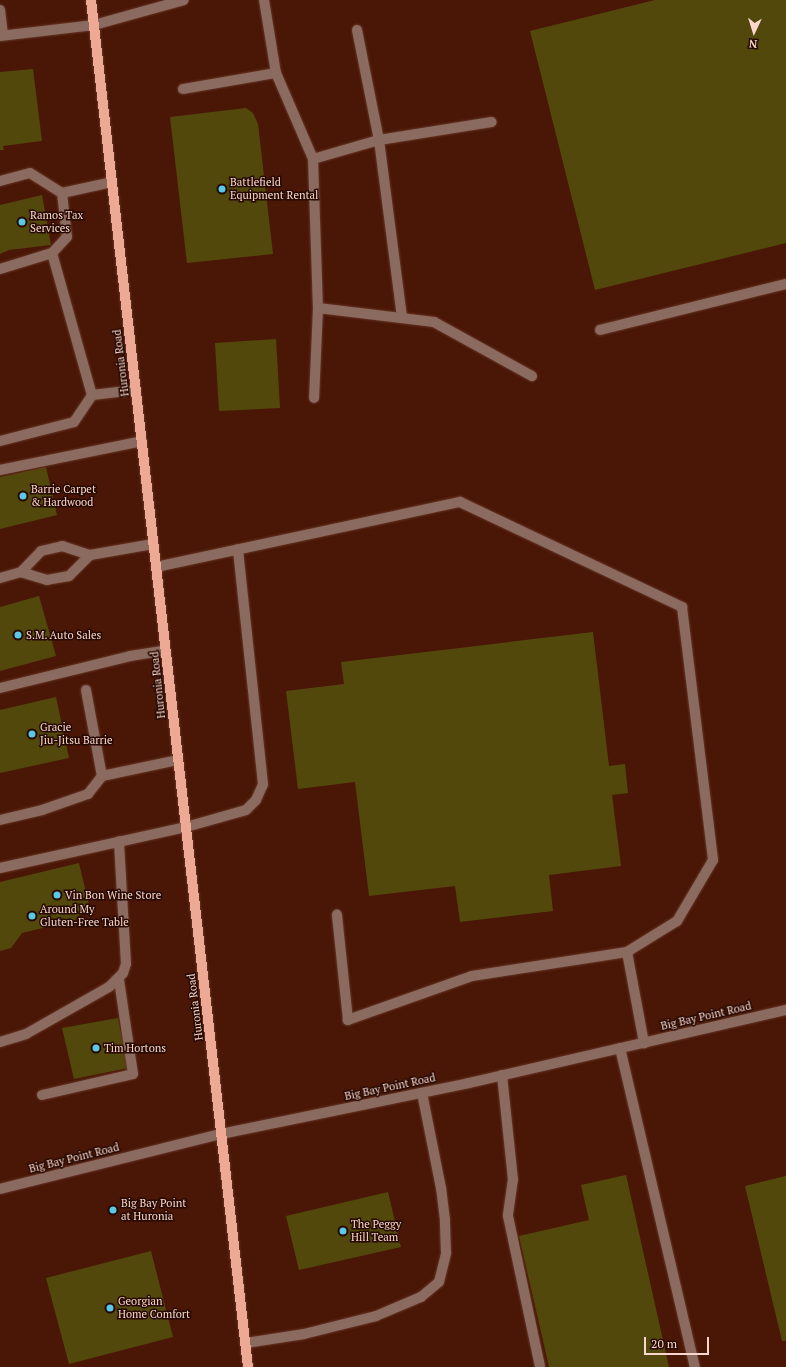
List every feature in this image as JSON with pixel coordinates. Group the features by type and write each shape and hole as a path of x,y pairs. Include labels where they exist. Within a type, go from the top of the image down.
{"main road":[{"name":"Huronia Road","path":"91,0 248,1367"}],"street":[{"path":"0,10 1,36 94,25 184,0"},
{"path":"264,0 276,73 313,159 318,308 314,398"},
{"path":"357,30 379,140 402,318"},
{"path":"183,89 276,73"},
{"path":"313,159 379,140 492,122"},
{"path":"0,180 30,173 62,193 112,182"},
{"path":"0,269 52,253 67,237 62,193"},
{"path":"0,441 74,422 92,394 52,253"},
{"path":"600,330 786,284"},
{"path":"318,308 434,322 532,376"},
{"path":"92,394 136,390"},
{"path":"0,470 142,441"},
{"path":"156,567 460,502 682,607 713,860 677,921 626,952 472,976 348,1020 337,915"},
{"path":"0,578 21,572 41,551 62,546 90,555 153,544"},
{"path":"0,868 186,826 246,810 256,800 263,784 238,550"},
{"path":"21,572 47,580 70,576 90,555"},
{"path":"0,688 130,656 166,650"},
{"path":"86,690 102,776"},
{"path":"0,820 42,810 88,794 102,776 178,760"},
{"path":"42,1095 133,1074 119,980 126,964 119,841"},
{"path":"626,952 644,1043"},
{"path":"0,1042 26,1034 119,980"},
{"name":"Big Bay Point Road","path":"0,1189 221,1134 422,1093 786,1010"},
{"path":"620,1048 695,1367"},
{"path":"502,1075 513,1179 508,1216 540,1367"},
{"path":"246,1343 304,1334 376,1316 421,1297 439,1282 446,1253 444,1214 441,1188 422,1093"}],"building":[{"path":"655,0 786,0 786,243 595,290 530,31"},
{"path":"33,69 42,141 3,146 4,150 0,150 0,72"},
{"name":"Battlefield Equipment Rental","path":"246,108 253,113 258,124 273,254 187,263 170,117"},
{"path":"42,195 51,245 9,250 0,254 0,205"},
{"path":"276,339 280,408 219,411 215,343"},
{"path":"46,467 57,515 0,529 0,477"},
{"path":"39,596 56,656 0,671 0,607"},
{"path":"593,632 609,766 625,764 628,793 612,795 621,866 549,875 553,911 460,922 455,886 369,896 355,782 298,789 286,691 344,684 341,662"},
{"name":"Gracie Jiu-Jitsu Barrie","path":"56,697 69,758 0,773 0,710"},
{"path":"79,863 89,905 75,920 22,933 11,948 0,951 0,882"},
{"name":"Tim Hortons","path":"118,1018 128,1068 74,1079 62,1028"},
{"path":"626,1175 669,1367 549,1367 519,1236 589,1220 581,1185"},
{"path":"786,1176 786,1341 782,1341 745,1186"},
{"name":"The Peggy Hill Team","path":"388,1192 401,1247 299,1270 286,1216"},
{"name":"Georgian Home Comfort","path":"151,1251 173,1337 69,1364 46,1278"}],"place":[{"name":"Battlefield Equipment Rental","path":"222,189"},
{"name":"Ramos Tax Services","path":"22,222"},
{"name":"Barrie Carpet & Hardwood","path":"23,496"},
{"name":"S.M. Auto Sales","path":"18,635"},
{"name":"Gracie Jiu-Jitsu Barrie","path":"32,734"},
{"name":"Vin Bon Wine Store","path":"57,895"},
{"name":"Around My Gluten-Free Table","path":"32,916"},
{"name":"Tim Hortons","path":"96,1048"},
{"name":"Big Bay Point at Huronia","path":"113,1210"},
{"name":"The Peggy Hill Team","path":"343,1231"},
{"name":"Georgian Home Comfort","path":"110,1308"}]}
